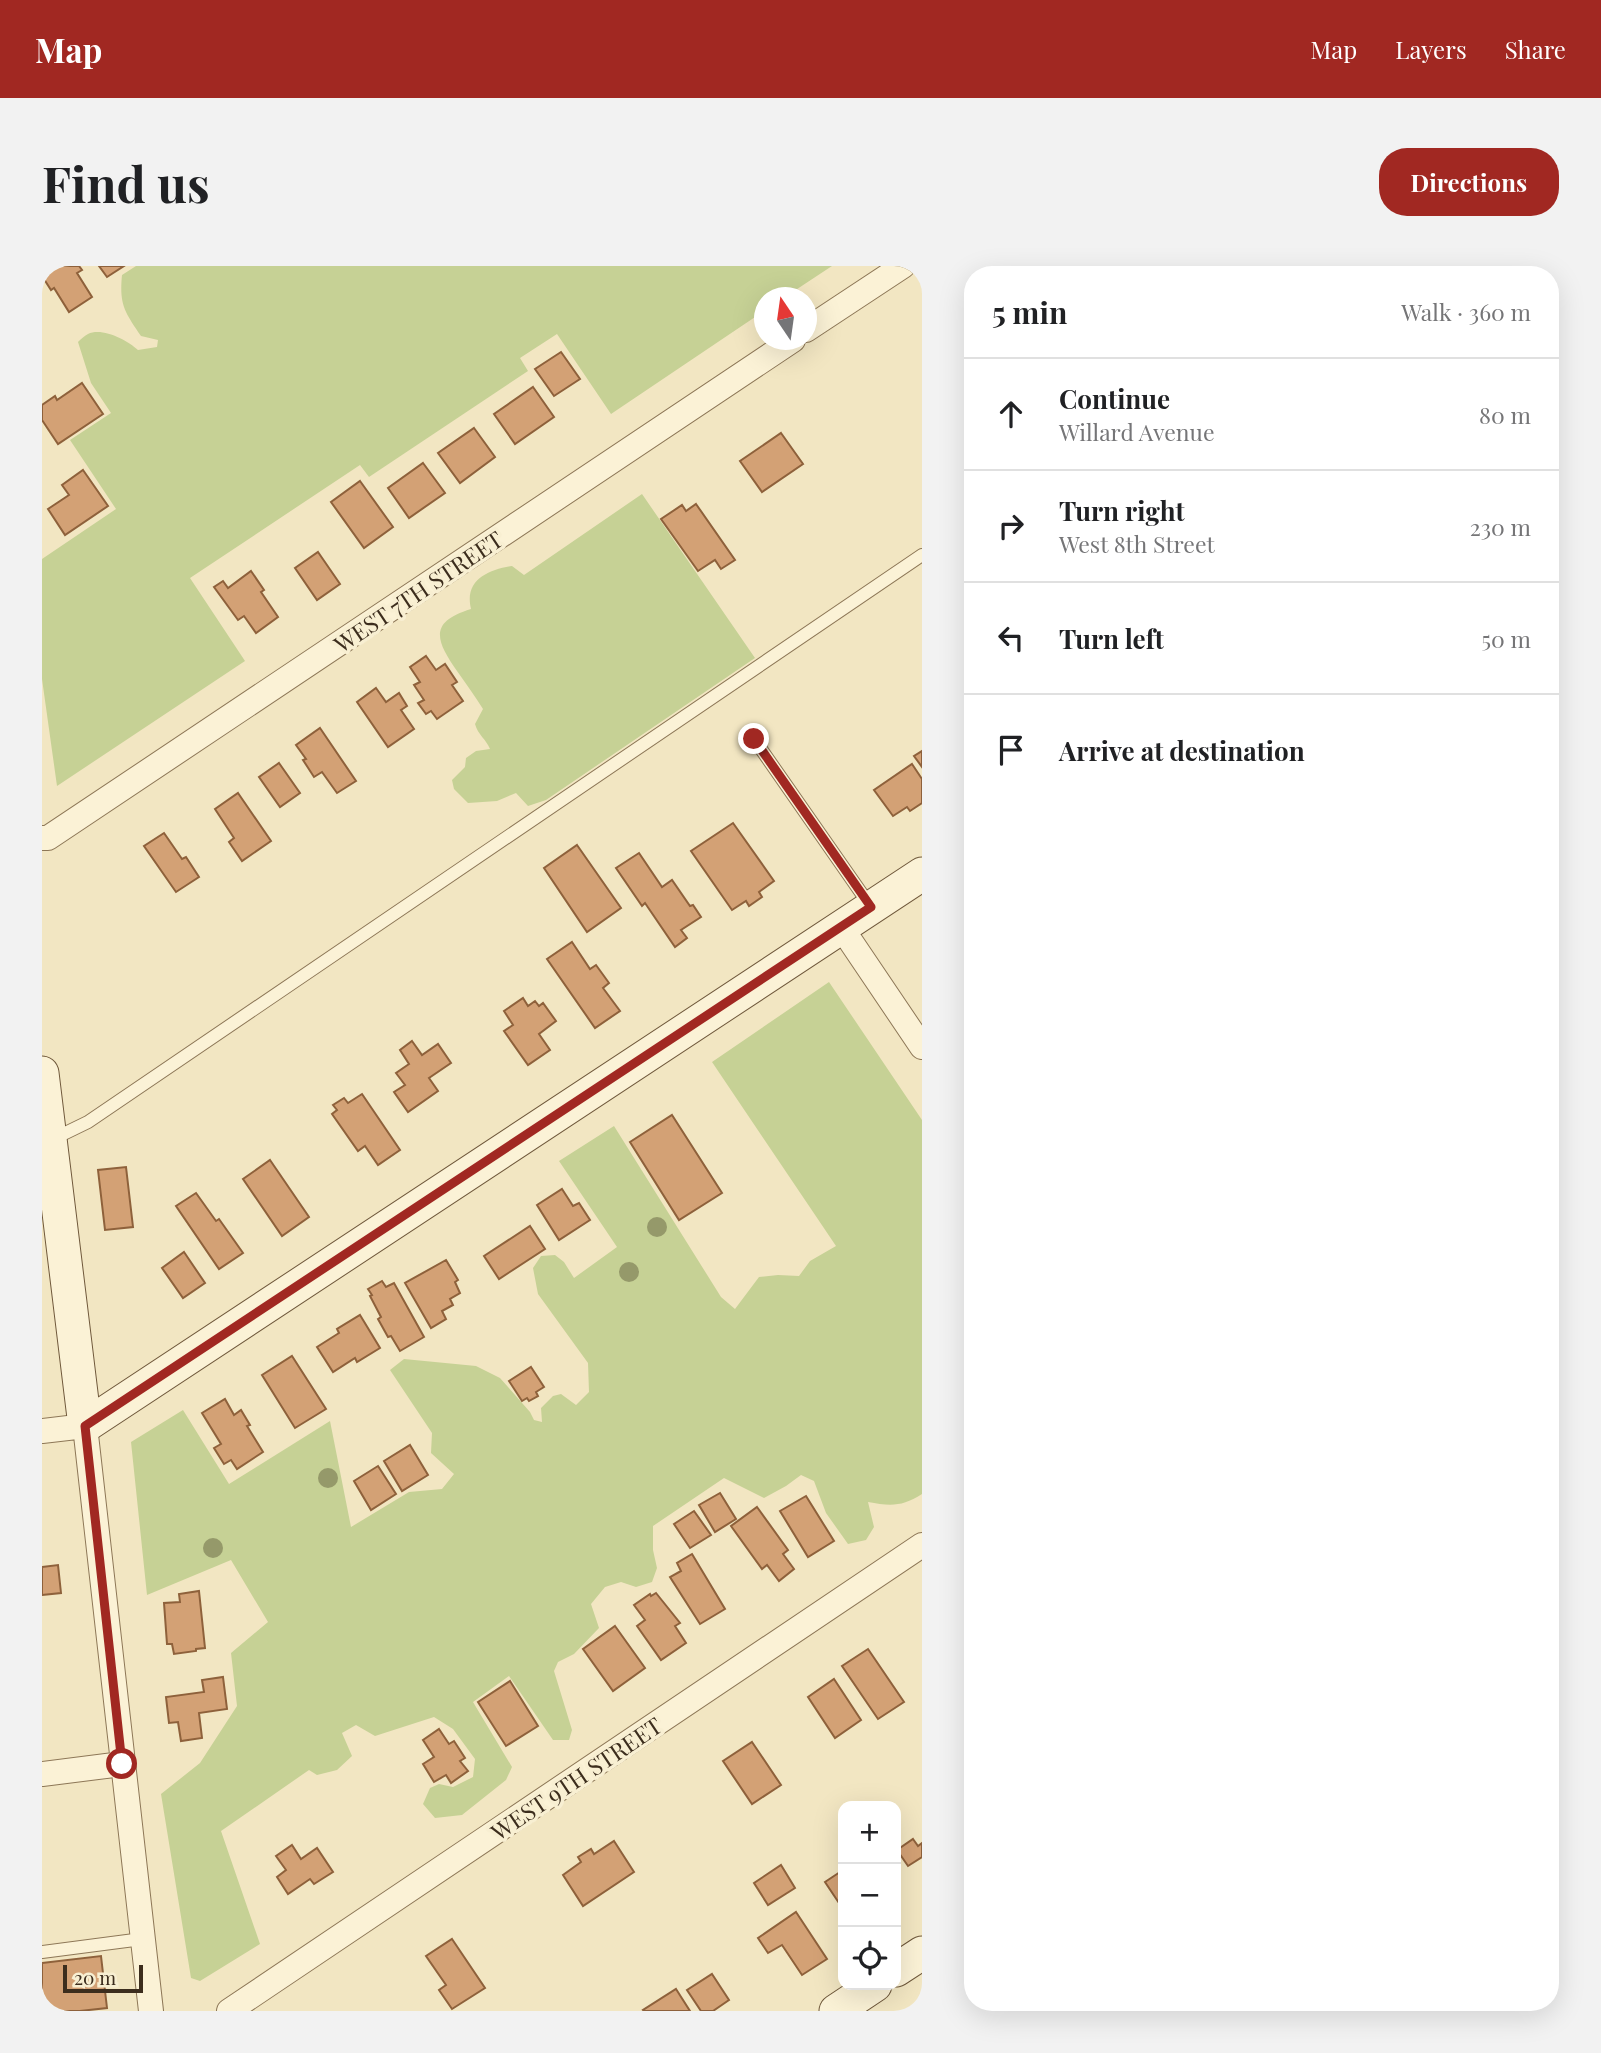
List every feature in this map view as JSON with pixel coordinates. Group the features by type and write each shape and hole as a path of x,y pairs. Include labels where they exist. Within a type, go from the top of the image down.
{"street":[{"path":"817,324 903,266"},
{"name":"WEST 7TH STREET","path":"42,838 48,838 778,350"},
{"path":"42,1431 85,1426 922,874"},
{"path":"841,927 922,1047"},
{"path":"42,1073 151,2011"},
{"name":"WEST 9TH STREET","path":"229,2011 922,1545"},
{"path":"42,1774 122,1764"},
{"path":"901,1967 922,1953"},
{"path":"836,2011 867,1990"}],"lane":[{"path":"50,1140 88,1122 922,555"},
{"path":"754,739 871,907"},
{"path":"42,1952 142,1939"}],"green space":[{"path":"136,266 832,266 800,287 754,287 754,318 611,414 557,334 520,358 528,371 369,477 360,465 190,578 245,661 57,786 42,679 42,559 116,509 70,440 111,413 91,383 78,342 94,332 107,333 128,342 138,350 157,347 158,340 141,336 127,314 121,294 122,275"},
{"path":"642,494 755,658 546,800 528,806 516,793 497,801 468,803 454,789 452,780 465,767 466,758 476,751 490,749 475,724 483,709 444,650 440,634 442,626 457,614 471,609 471,591 480,578 494,570 512,566 524,575"},
{"path":"829,982 922,1120 922,1494 896,1504 868,1502 874,1527 866,1540 848,1544 826,1513 814,1481 801,1475 764,1498 724,1478 653,1526 653,1550 657,1568 652,1582 636,1587 621,1582 605,1587 591,1604 599,1628 574,1654 558,1662 554,1671 572,1730 569,1740 553,1740 509,1676 473,1702 512,1767 506,1780 462,1815 435,1818 423,1804 430,1788 439,1784 453,1787 473,1777 475,1759 453,1729 434,1717 375,1736 356,1725 342,1733 352,1756 337,1770 317,1775 309,1770 221,1831 260,1944 200,1981 191,1978 161,1794 200,1763 237,1706 231,1653 268,1622 231,1560 147,1595 131,1442 183,1410 229,1484 330,1421 351,1527 409,1492 442,1489 454,1474 431,1453 432,1433 390,1370 404,1359 476,1366 500,1378 534,1420 542,1422 541,1408 553,1396 561,1394 576,1405 589,1392 588,1363 538,1294 533,1268 541,1256 555,1255 564,1262 574,1278 617,1247 559,1161 614,1126 721,1297 735,1309 759,1277 799,1276 810,1261 836,1246 712,1062"}],"building":[{"path":"42,266 79,266 82,270 77,273 92,297 69,312 54,288 51,290 42,276"},
{"path":"99,266 124,266 107,277"},
{"path":"561,352 580,379 554,396 535,369"},
{"path":"82,383 103,414 58,444 42,420 42,405 55,396 57,400"},
{"path":"533,387 554,417 515,444 494,414"},
{"path":"474,428 495,457 460,483 438,453"},
{"path":"781,433 803,464 762,492 740,461"},
{"path":"423,463 445,493 409,518 388,488"},
{"path":"83,470 108,506 65,535 48,509 69,495 62,485"},
{"path":"360,481 393,527 364,548 331,502"},
{"path":"696,504 735,560 721,569 715,560 698,571 661,519 682,505 686,511"},
{"path":"318,552 340,584 317,600 295,568"},
{"path":"251,571 278,617 256,633 244,616 238,620 214,587 223,581 228,588"},
{"path":"426,656 436,670 445,664 457,682 452,685 463,701 437,719 431,711 426,714 418,703 424,700 414,685 420,682 410,667"},
{"path":"376,688 386,702 399,693 407,706 401,710 414,729 388,747 357,702"},
{"path":"320,728 356,781 337,793 322,772 314,777 296,745"},
{"path":"922,751 922,767 914,756"},
{"path":"279,763 300,793 280,807 259,777"},
{"path":"912,764 922,779 922,803 910,811 907,807 893,816 874,790"},
{"path":"238,793 271,841 242,861 229,842 234,838 215,809"},
{"path":"733,823 774,881 759,892 762,897 749,906 746,901 732,910 691,851"},
{"path":"164,833 182,859 186,857 199,877 176,892 144,846"},
{"path":"577,845 621,908 587,932 544,868"},
{"path":"639,853 662,887 672,880 701,917 681,930 687,938 675,947 645,903 642,906 616,868"},
{"path":"572,942 590,969 596,965 609,983 603,988 620,1011 595,1028 547,959"},
{"path":"523,998 528,1006 535,1001 539,1006 543,1003 556,1021 539,1034 550,1050 528,1065 504,1031 513,1025 504,1011"},
{"path":"412,1041 422,1055 438,1044 451,1063 429,1078 438,1091 408,1112 394,1092 405,1085 396,1073 409,1064 400,1050"},
{"path":"362,1094 400,1150 378,1165 365,1146 358,1151 332,1114 337,1110 333,1105 344,1098 348,1103"},
{"path":"672,1115 722,1193 679,1220 630,1142"},
{"path":"270,1160 309,1217 282,1236 243,1179"},
{"path":"126,1167 133,1227 105,1230 98,1170"},
{"path":"562,1189 573,1206 579,1203 590,1220 559,1240 537,1205"},
{"path":"196,1193 243,1253 219,1269 176,1206"},
{"path":"530,1226 545,1249 499,1279 484,1256"},
{"path":"184,1252 205,1283 183,1298 162,1268"},
{"path":"446,1260 458,1280 455,1282 460,1293 450,1299 453,1305 442,1311 446,1319 431,1328 405,1283"},
{"path":"382,1281 386,1287 394,1283 424,1337 400,1351 378,1319 381,1317 368,1289"},
{"path":"360,1315 380,1348 357,1362 355,1358 333,1372 317,1347 339,1333 337,1329"},
{"path":"292,1356 326,1409 295,1428 262,1375"},
{"path":"531,1367 544,1387 536,1392 538,1396 522,1401 509,1381"},
{"path":"225,1399 234,1415 241,1410 250,1425 247,1426 263,1452 237,1469 231,1460 224,1464 214,1448 221,1444 202,1413"},
{"path":"410,1445 428,1475 402,1491 384,1461"},
{"path":"378,1466 396,1494 371,1510 354,1481"},
{"path":"720,1493 736,1519 715,1532 699,1505"},
{"path":"806,1496 834,1541 808,1557 780,1511"},
{"path":"757,1507 788,1550 783,1554 794,1569 779,1581 767,1565 762,1569 731,1526"},
{"path":"694,1511 711,1535 690,1548 674,1524"},
{"path":"692,1554 725,1609 700,1624 670,1577 681,1571 677,1563"},
{"path":"58,1565 61,1593 42,1595 42,1567"},
{"path":"199,1591 205,1648 174,1654 172,1644 167,1644 164,1603 180,1602 179,1594"},
{"path":"656,1593 680,1623 675,1626 686,1643 661,1660 637,1626 645,1620 634,1605"},
{"path":"615,1626 645,1668 613,1691 583,1649"},
{"path":"868,1649 904,1702 878,1719 842,1666"},
{"path":"223,1677 227,1709 199,1713 202,1738 181,1741 178,1722 169,1723 166,1697 204,1692 202,1680"},
{"path":"834,1679 861,1720 835,1738 808,1697"},
{"path":"510,1681 538,1726 506,1746 478,1702"},
{"path":"439,1729 449,1744 454,1741 465,1758 460,1761 468,1771 451,1783 446,1775 434,1782 423,1764 434,1757 423,1740"},
{"path":"752,1742 781,1785 752,1804 723,1761"},
{"path":"913,1839 918,1846 922,1843 922,1857 908,1866 901,1856 901,1847"},
{"path":"614,1841 634,1872 583,1906 563,1875 581,1862 578,1857 591,1849 594,1854"},
{"path":"292,1845 301,1859 317,1848 333,1872 314,1884 310,1879 288,1894 277,1877 286,1870 276,1856"},
{"path":"781,1865 795,1888 768,1905 754,1883"},
{"path":"838,1873 838,1902 825,1882"},
{"path":"796,1912 827,1959 802,1975 782,1945 768,1953 758,1938"},
{"path":"452,1939 485,1988 452,2009 439,1990 446,1985 426,1956"},
{"path":"101,1956 107,2008 42,2011 42,1963"},
{"path":"712,1974 729,2000 713,2011 701,2011 687,1990"},
{"path":"676,1989 690,2011 643,2010"}],"route":[{"path":"122,1764 85,1426 871,907 754,739"}]}
